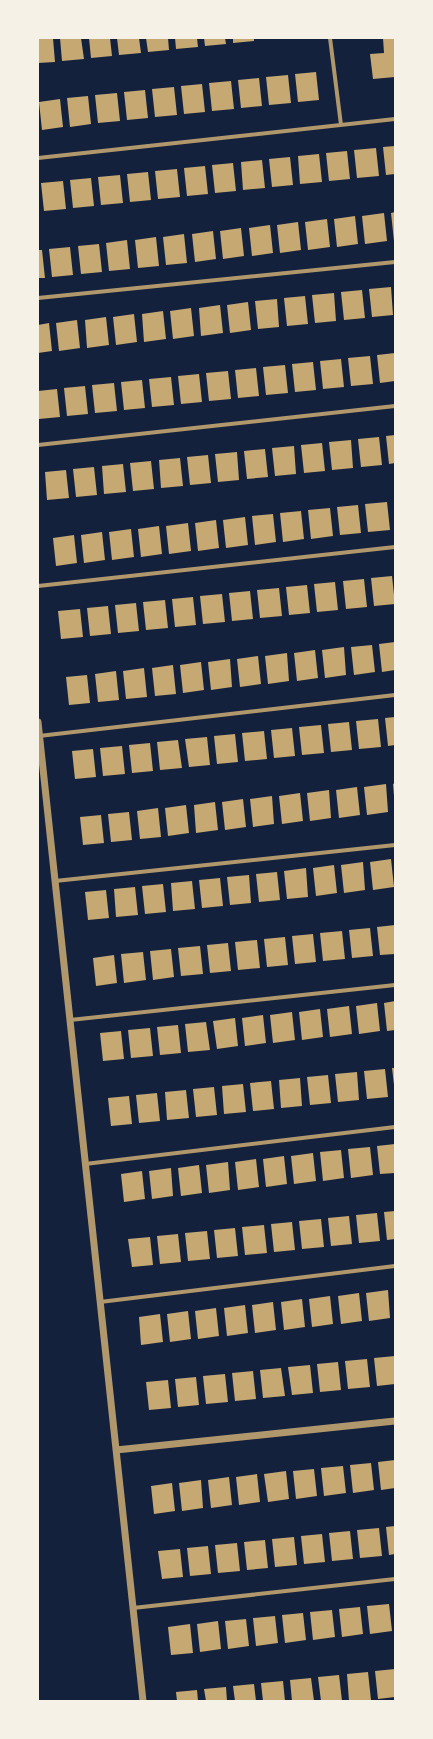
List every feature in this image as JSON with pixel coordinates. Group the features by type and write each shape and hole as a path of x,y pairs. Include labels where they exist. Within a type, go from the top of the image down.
{"street":[{"path":"330,38 341,125"},
{"path":"38,158 395,119"},
{"path":"38,298 395,262"},
{"path":"38,445 395,406"},
{"path":"38,586 395,547"},
{"path":"39,736 395,695"},
{"path":"38,722 143,1701"},
{"path":"55,881 395,845"},
{"path":"70,1020 395,985"},
{"path":"85,1164 395,1127"},
{"path":"100,1302 395,1266"},
{"path":"116,1450 395,1421"},
{"path":"133,1608 395,1579"}],"building":[{"path":"38,38 53,38 55,62 38,63"},
{"path":"60,38 81,38 84,59 62,61"},
{"path":"89,38 110,38 112,56 91,58"},
{"path":"117,38 139,38 141,53 119,55"},
{"path":"146,38 168,38 169,50 148,52"},
{"path":"175,38 197,38 198,47 176,49"},
{"path":"204,38 225,38 226,44 205,46"},
{"path":"233,38 254,38 254,41 233,43"},
{"path":"383,38 395,38 395,77 373,79 370,54 384,53"},
{"path":"316,72 319,100 298,102 295,74"},
{"path":"288,75 291,103 269,105 266,77"},
{"path":"259,78 262,106 241,108 238,80"},
{"path":"231,81 234,109 212,111 209,83"},
{"path":"202,84 205,112 184,114 181,86"},
{"path":"174,87 177,115 155,117 152,89"},
{"path":"145,90 148,118 127,120 124,92"},
{"path":"117,93 120,121 98,123 95,95"},
{"path":"88,96 91,124 70,127 67,98"},
{"path":"60,99 63,127 42,130 39,102"},
{"path":"395,146 395,174 386,175 383,147"},
{"path":"376,148 379,176 357,178 354,150"},
{"path":"347,151 350,179 329,181 326,153"},
{"path":"319,154 322,182 300,184 298,156"},
{"path":"290,157 293,185 272,187 269,159"},
{"path":"262,160 265,188 243,190 241,162"},
{"path":"233,163 236,191 215,193 212,165"},
{"path":"205,166 208,194 187,196 184,168"},
{"path":"177,169 180,197 158,199 155,171"},
{"path":"148,172 151,200 130,202 127,174"},
{"path":"120,175 123,203 101,205 98,177"},
{"path":"91,178 94,206 73,208 70,180"},
{"path":"63,181 66,209 44,211 41,183"},
{"path":"395,212 395,240 394,241 391,213"},
{"path":"384,213 387,241 365,244 362,216"},
{"path":"355,216 358,244 337,247 334,219"},
{"path":"327,219 330,247 308,250 305,222"},
{"path":"298,222 301,250 280,253 277,225"},
{"path":"270,225 273,253 252,256 249,228"},
{"path":"241,228 244,256 223,259 220,231"},
{"path":"213,231 216,259 195,262 192,234"},
{"path":"184,234 187,263 166,265 163,237"},
{"path":"156,237 159,266 138,268 135,240"},
{"path":"127,240 130,269 109,271 106,243"},
{"path":"99,244 102,272 81,274 78,246"},
{"path":"70,247 73,275 52,277 49,249"},
{"path":"38,250 42,250 45,278 38,278"},
{"path":"391,287 393,315 372,317 369,289"},
{"path":"362,290 365,318 344,320 341,292"},
{"path":"334,293 336,321 315,323 312,295"},
{"path":"305,296 308,324 287,326 284,298"},
{"path":"277,299 279,327 258,329 255,301"},
{"path":"248,302 251,330 230,333 227,305"},
{"path":"220,305 223,333 201,336 199,308"},
{"path":"191,308 194,336 173,339 170,311"},
{"path":"163,311 166,339 144,342 142,314"},
{"path":"134,314 137,342 116,345 113,317"},
{"path":"106,317 109,345 87,348 85,320"},
{"path":"77,320 80,348 59,351 56,323"},
{"path":"49,323 52,351 38,353 38,325"},
{"path":"395,353 395,381 380,383 377,355"},
{"path":"370,356 373,384 351,386 348,358"},
{"path":"341,359 344,387 323,389 320,361"},
{"path":"313,362 316,390 295,392 292,364"},
{"path":"285,365 288,393 266,395 263,367"},
{"path":"256,368 259,396 238,398 235,370"},
{"path":"228,371 231,399 209,401 206,373"},
{"path":"199,374 202,402 181,404 178,376"},
{"path":"171,377 174,405 152,407 149,379"},
{"path":"142,380 145,408 124,410 121,382"},
{"path":"114,383 117,411 95,413 92,385"},
{"path":"85,386 88,414 67,416 64,388"},
{"path":"57,389 60,417 39,419 38,391"},
{"path":"395,435 395,463 389,464 386,436"},
{"path":"379,437 382,465 361,467 358,439"},
{"path":"351,440 353,468 332,470 329,442"},
{"path":"322,443 325,471 304,473 301,445"},
{"path":"294,446 296,474 275,476 272,448"},
{"path":"265,449 268,477 247,479 244,451"},
{"path":"237,452 239,480 218,482 215,454"},
{"path":"208,455 211,483 190,485 187,457"},
{"path":"180,458 183,486 161,488 159,460"},
{"path":"151,461 154,489 133,491 130,463"},
{"path":"123,464 126,492 104,494 102,466"},
{"path":"94,467 97,495 76,497 73,469"},
{"path":"66,470 69,498 47,500 45,472"},
{"path":"387,502 390,530 368,532 365,504"},
{"path":"358,505 361,533 340,535 337,507"},
{"path":"330,508 333,536 311,539 308,510"},
{"path":"301,511 304,539 283,542 280,513"},
{"path":"273,514 276,542 255,545 252,516"},
{"path":"245,517 248,545 226,548 223,520"},
{"path":"216,520 219,548 198,551 195,523"},
{"path":"188,523 191,551 169,554 166,526"},
{"path":"159,526 162,554 141,557 138,529"},
{"path":"131,529 134,557 112,560 109,532"},
{"path":"102,532 105,560 84,563 81,535"},
{"path":"74,535 77,563 56,566 53,538"},
{"path":"392,576 395,604 374,606 371,578"},
{"path":"364,579 367,607 346,609 343,581"},
{"path":"335,582 338,610 317,612 314,584"},
{"path":"307,585 310,613 289,615 286,587"},
{"path":"279,588 282,616 260,618 257,590"},
{"path":"250,591 253,619 232,621 229,593"},
{"path":"222,594 225,622 203,624 200,596"},
{"path":"193,597 196,625 175,627 172,599"},
{"path":"165,600 168,628 146,630 143,602"},
{"path":"136,603 139,631 118,633 115,605"},
{"path":"108,606 111,634 90,636 87,608"},
{"path":"80,609 83,637 61,639 58,611"},
{"path":"395,642 395,670 382,672 379,644"},
{"path":"372,645 375,672 354,675 351,647"},
{"path":"344,647 346,675 325,678 322,650"},
{"path":"315,650 318,678 297,681 294,653"},
{"path":"287,653 289,681 268,684 265,656"},
{"path":"258,656 261,684 240,687 237,659"},
{"path":"230,659 232,687 211,690 208,662"},
{"path":"201,662 204,690 183,693 180,665"},
{"path":"173,665 176,694 155,696 152,668"},
{"path":"144,668 147,697 126,699 123,671"},
{"path":"116,671 119,700 98,702 95,674"},
{"path":"87,675 90,703 69,705 66,677"},
{"path":"395,717 395,745 388,746 385,718"},
{"path":"378,719 381,747 359,749 356,721"},
{"path":"349,722 352,750 331,752 328,724"},
{"path":"321,725 324,753 302,755 299,727"},
{"path":"292,728 295,756 274,758 271,730"},
{"path":"264,731 267,759 245,761 242,733"},
{"path":"235,734 238,762 217,764 214,736"},
{"path":"207,737 210,765 189,767 185,739"},
{"path":"178,740 182,768 160,770 157,742"},
{"path":"150,743 153,771 132,773 129,745"},
{"path":"122,746 125,774 103,776 100,748"},
{"path":"93,749 96,777 75,779 72,751"},
{"path":"395,783 395,796 394,796 393,784"},
{"path":"386,784 388,812 367,815 364,787"},
{"path":"357,787 360,815 339,818 336,790"},
{"path":"329,790 331,818 310,821 307,793"},
{"path":"300,793 303,821 282,824 279,796"},
{"path":"272,796 274,824 253,827 250,799"},
{"path":"243,799 246,827 225,830 222,802"},
{"path":"215,802 218,830 196,833 194,805"},
{"path":"186,805 189,833 168,836 165,808"},
{"path":"158,808 161,837 140,839 137,811"},
{"path":"129,812 132,840 111,842 108,814"},
{"path":"101,815 104,843 83,845 80,817"},
{"path":"391,859 394,887 373,890 370,862"},
{"path":"363,862 365,890 344,893 341,865"},
{"path":"334,865 337,893 316,896 313,868"},
{"path":"306,868 308,897 287,899 284,871"},
{"path":"277,872 280,900 259,902 256,874"},
{"path":"249,875 251,903 230,905 227,877"},
{"path":"220,878 223,906 202,908 199,880"},
{"path":"192,881 195,909 173,911 171,883"},
{"path":"163,884 166,912 145,914 142,886"},
{"path":"135,887 138,915 116,917 114,889"},
{"path":"106,890 109,918 88,920 85,892"},
{"path":"395,925 395,954 380,955 377,927"},
{"path":"370,928 373,956 352,958 349,930"},
{"path":"342,931 345,959 323,961 320,933"},
{"path":"313,934 316,962 295,964 292,936"},
{"path":"285,937 288,965 267,967 264,939"},
{"path":"257,940 260,968 238,970 235,942"},
{"path":"228,943 231,971 210,973 207,945"},
{"path":"200,946 203,974 181,976 178,948"},
{"path":"171,949 174,977 153,980 150,951"},
{"path":"143,952 146,980 124,983 121,954"},
{"path":"114,955 117,983 96,986 93,958"},
{"path":"395,1001 395,1030 387,1031 384,1003"},
{"path":"377,1003 380,1031 359,1034 356,1006"},
{"path":"349,1006 352,1034 330,1037 327,1009"},
{"path":"320,1009 323,1037 302,1040 299,1012"},
{"path":"292,1012 295,1040 273,1043 270,1015"},
{"path":"263,1015 266,1043 245,1046 242,1018"},
{"path":"235,1018 238,1046 217,1049 213,1021"},
{"path":"206,1022 210,1050 188,1052 185,1024"},
{"path":"178,1025 181,1053 160,1055 157,1027"},
{"path":"150,1028 153,1056 131,1058 128,1030"},
{"path":"121,1031 124,1059 103,1061 100,1033"},
{"path":"392,1068 395,1068 395,1085 394,1085"},
{"path":"385,1069 388,1097 367,1099 364,1071"},
{"path":"357,1072 359,1100 338,1102 335,1074"},
{"path":"328,1075 331,1103 310,1105 307,1077"},
{"path":"300,1078 302,1106 281,1108 279,1080"},
{"path":"271,1081 274,1109 253,1111 250,1083"},
{"path":"243,1084 246,1112 224,1114 222,1086"},
{"path":"214,1087 217,1115 196,1117 193,1089"},
{"path":"186,1090 189,1118 167,1120 165,1092"},
{"path":"157,1093 160,1121 139,1123 136,1095"},
{"path":"129,1096 132,1124 111,1126 108,1098"},
{"path":"395,1144 395,1173 380,1174 377,1146"},
{"path":"370,1147 373,1175 351,1178 348,1149"},
{"path":"341,1150 344,1178 323,1181 320,1152"},
{"path":"313,1153 316,1181 294,1184 291,1156"},
{"path":"284,1156 287,1184 266,1187 263,1159"},
{"path":"256,1159 259,1187 238,1190 235,1162"},
{"path":"228,1162 230,1190 209,1193 206,1165"},
{"path":"199,1165 202,1193 181,1196 178,1168"},
{"path":"171,1168 173,1196 152,1199 149,1171"},
{"path":"142,1171 145,1199 124,1202 121,1174"},
{"path":"395,1211 395,1239 387,1240 384,1212"},
{"path":"377,1213 380,1241 359,1243 356,1215"},
{"path":"349,1216 352,1244 331,1246 328,1218"},
{"path":"321,1219 324,1247 302,1249 299,1221"},
{"path":"292,1222 295,1250 274,1252 271,1224"},
{"path":"264,1225 267,1253 245,1255 242,1227"},
{"path":"235,1228 238,1256 217,1258 214,1230"},
{"path":"207,1231 210,1259 188,1261 185,1233"},
{"path":"178,1234 181,1262 160,1264 157,1236"},
{"path":"150,1237 153,1265 132,1267 128,1239"},
{"path":"388,1290 390,1318 369,1321 366,1293"},
{"path":"359,1293 362,1321 341,1324 338,1296"},
{"path":"330,1296 333,1324 312,1327 309,1299"},
{"path":"302,1299 305,1327 284,1330 281,1302"},
{"path":"273,1302 276,1330 255,1333 252,1305"},
{"path":"245,1305 248,1333 227,1336 224,1308"},
{"path":"216,1308 219,1336 198,1339 195,1311"},
{"path":"188,1311 191,1339 170,1342 167,1314"},
{"path":"160,1314 163,1342 141,1345 139,1317"},
{"path":"395,1356 395,1384 377,1386 374,1358"},
{"path":"367,1359 370,1387 348,1389 345,1361"},
{"path":"338,1362 341,1390 320,1392 317,1364"},
{"path":"310,1365 313,1393 292,1395 288,1367"},
{"path":"281,1368 285,1396 263,1398 260,1370"},
{"path":"253,1371 256,1399 235,1401 232,1373"},
{"path":"225,1374 228,1402 206,1404 203,1376"},
{"path":"196,1377 199,1405 178,1407 175,1379"},
{"path":"168,1380 171,1408 149,1410 146,1382"},
{"path":"395,1460 395,1488 381,1490 378,1462"},
{"path":"371,1463 374,1490 353,1493 350,1465"},
{"path":"343,1466 346,1493 324,1496 321,1468"},
{"path":"314,1469 317,1496 296,1499 293,1471"},
{"path":"286,1471 289,1499 268,1502 264,1474"},
{"path":"257,1474 260,1502 239,1505 236,1477"},
{"path":"229,1477 232,1505 211,1508 208,1480"},
{"path":"201,1480 203,1508 182,1511 179,1483"},
{"path":"172,1483 175,1511 154,1514 151,1486"},
{"path":"395,1526 395,1554 389,1555 386,1527"},
{"path":"379,1528 382,1556 360,1558 357,1530"},
{"path":"350,1531 353,1559 332,1561 329,1533"},
{"path":"322,1534 325,1562 304,1564 301,1536"},
{"path":"294,1537 297,1565 275,1567 272,1539"},
{"path":"265,1540 268,1568 247,1570 244,1542"},
{"path":"237,1543 240,1571 218,1573 215,1545"},
{"path":"208,1546 211,1574 190,1576 187,1548"},
{"path":"180,1549 183,1577 162,1579 158,1551"},
{"path":"389,1604 392,1631 370,1634 367,1606"},
{"path":"360,1607 363,1634 342,1637 339,1609"},
{"path":"332,1610 335,1637 313,1640 310,1612"},
{"path":"303,1613 306,1640 285,1643 282,1615"},
{"path":"275,1616 278,1643 256,1646 253,1618"},
{"path":"246,1619 249,1646 228,1649 225,1621"},
{"path":"218,1621 221,1649 200,1652 197,1624"},
{"path":"190,1624 193,1653 171,1655 168,1627"},
{"path":"395,1669 395,1697 378,1699 375,1671"},
{"path":"368,1672 371,1700 349,1701 347,1674"},
{"path":"339,1675 342,1701 321,1701 318,1677"},
{"path":"311,1678 314,1701 292,1701 290,1680"},
{"path":"283,1681 285,1701 263,1701 261,1683"},
{"path":"254,1684 256,1701 235,1701 233,1686"},
{"path":"226,1687 227,1701 206,1701 204,1689"},
{"path":"197,1690 198,1701 177,1701 176,1692"}]}
